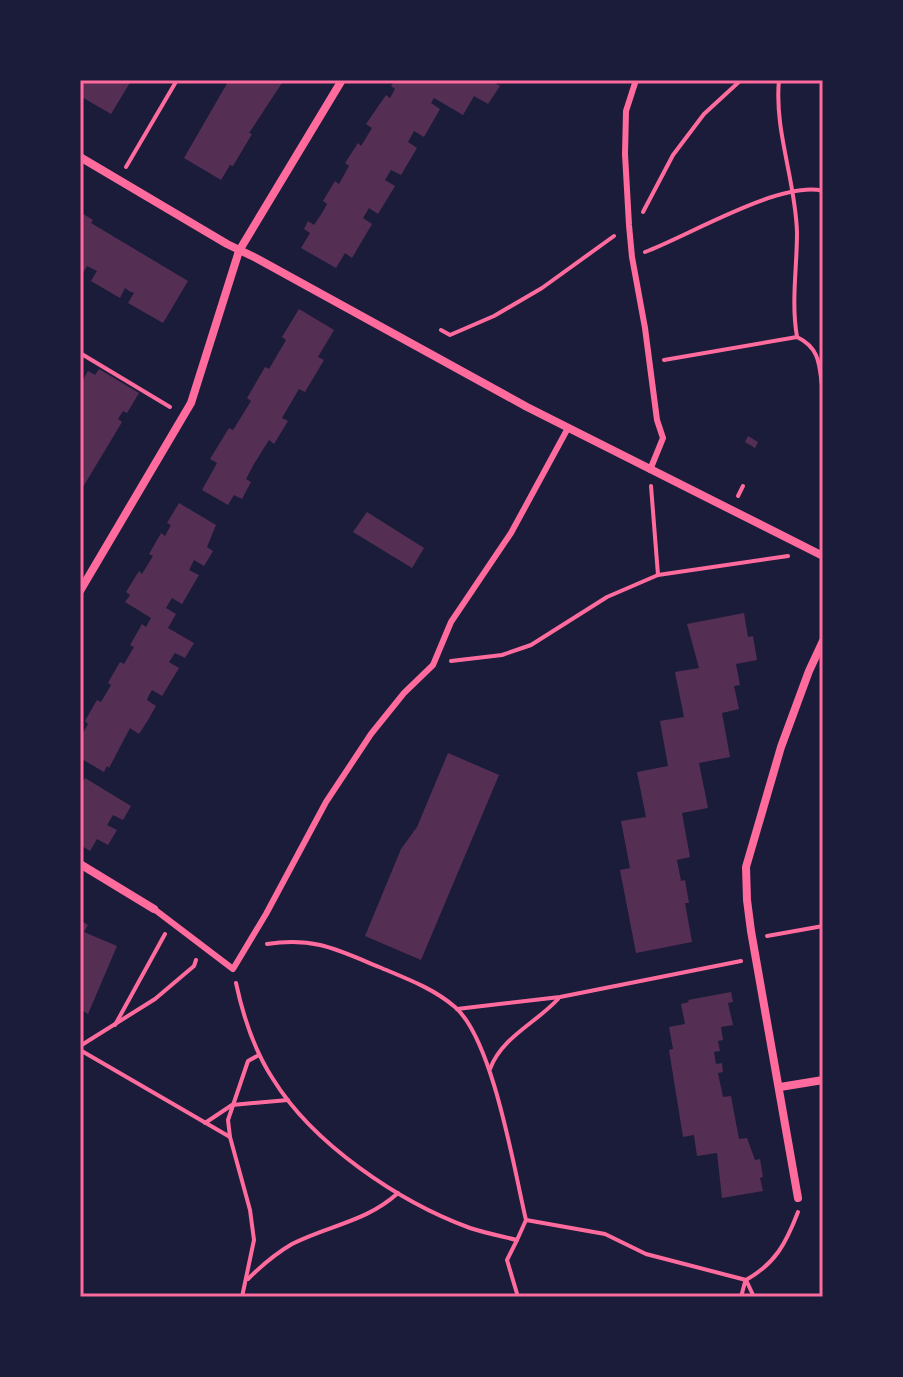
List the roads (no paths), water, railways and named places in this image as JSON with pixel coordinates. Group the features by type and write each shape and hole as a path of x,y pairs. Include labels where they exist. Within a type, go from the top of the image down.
{"street":[{"path":"80,591 191,403 239,251 342,80"},
{"path":"80,157 239,251 568,428 823,556"},
{"path":"798,1198 751,931 746,867 781,747 823,641"},
{"path":"80,864 154,909"},
{"path":"780,1087 823,1080"}],"lane":[{"path":"636,80 626,111 629,225 657,420 663,438 650,470"},
{"path":"154,909 233,969 326,802 371,734 404,693 433,665 451,622 511,533 568,428"}]}
